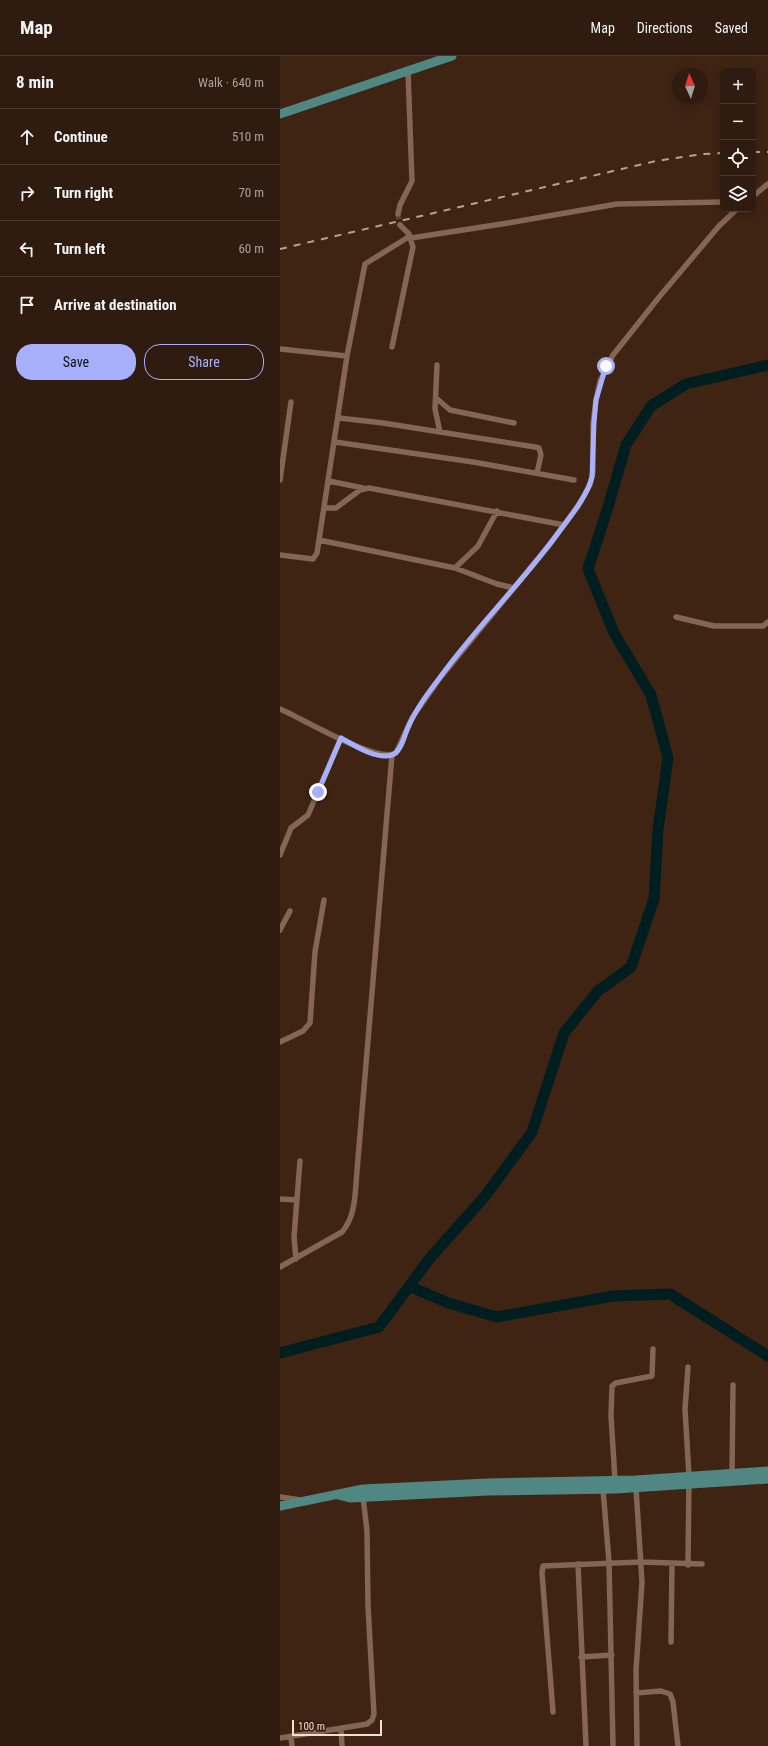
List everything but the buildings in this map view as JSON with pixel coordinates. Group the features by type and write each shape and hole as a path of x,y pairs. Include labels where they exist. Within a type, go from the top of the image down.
{"main road":[{"path":"280,114 452,56"},
{"path":"338,1495 350,1498 488,1491 636,1488 732,1474 768,1471"},
{"path":"280,1506 338,1495 347,1491 363,1488 615,1480 690,1481 768,1479"}],"street":[{"path":"398,214 400,205 412,181 408,71"},
{"path":"756,194 768,184"},
{"path":"280,555 313,559 317,553 336,442 347,356 365,264 411,237 508,223 617,204 720,202"},
{"path":"280,1267 342,1232 348,1226 352,1215 357,1172 392,755 400,748 412,718 443,673 564,525 578,506 590,485 592,477 596,400 606,366 631,331 660,296 719,226 734,212"},
{"path":"392,347 412,255 413,243 411,237 400,224"},
{"path":"280,349 347,356"},
{"path":"437,365 436,415 440,432"},
{"path":"436,398 450,410 514,423"},
{"path":"280,480 291,402"},
{"path":"339,418 539,448 541,455 537,473"},
{"path":"336,442 472,462 574,480"},
{"path":"329,481 497,511 564,525"},
{"path":"325,508 336,508 363,488"},
{"path":"455,568 478,546 497,511"},
{"path":"320,540 455,568 497,584 514,588"},
{"path":"676,617 714,626 763,626 768,622"},
{"path":"280,709 376,754 392,755"},
{"path":"280,855 291,828 308,815 341,738"},
{"path":"280,1042 303,1031 310,1023 315,952 324,900"},
{"path":"280,930 290,911"},
{"path":"296,1258 294,1246 300,1161"},
{"path":"280,1199 298,1200"},
{"path":"615,1480 611,1416 612,1386 616,1383 652,1376 653,1349"},
{"path":"688,1367 685,1429 690,1481 688,1564"},
{"path":"732,1474 733,1386"},
{"path":"636,1488 641,1562 636,1693 637,1746"},
{"path":"604,1489 612,1655 614,1746"},
{"path":"280,1497 308,1501"},
{"path":"280,1738 366,1724 372,1720 374,1714 368,1606 367,1530 363,1497"},
{"path":"553,1712 542,1569 546,1566 608,1562 702,1564"},
{"path":"578,1564 586,1746"},
{"path":"671,1642 672,1564"},
{"path":"582,1656 612,1655"},
{"path":"636,1693 662,1691 670,1694 673,1702 678,1746"},
{"path":"341,1728 342,1746"},
{"path":"291,1737 292,1746"}],"waterway":[{"path":"280,1353 379,1327 430,1258 486,1195 532,1132 564,1033 598,991 631,967 654,899 658,829 668,758 651,695 614,633 588,569 626,445 651,406 686,384 768,365"},
{"path":"409,1286 448,1303 497,1317 613,1296 670,1294 768,1356"}],"tunnel":[{"path":"398,214 400,225"}],"railway":[{"path":"756,152 768,152"},
{"path":"280,249 656,161 703,154 720,153"}],"route":[{"path":"318,792 341,738 359,748 376,754 386,756 396,753 400,748 412,718 449,664 502,604 578,506 590,485 593,472 596,400 600,381 606,366"}]}
